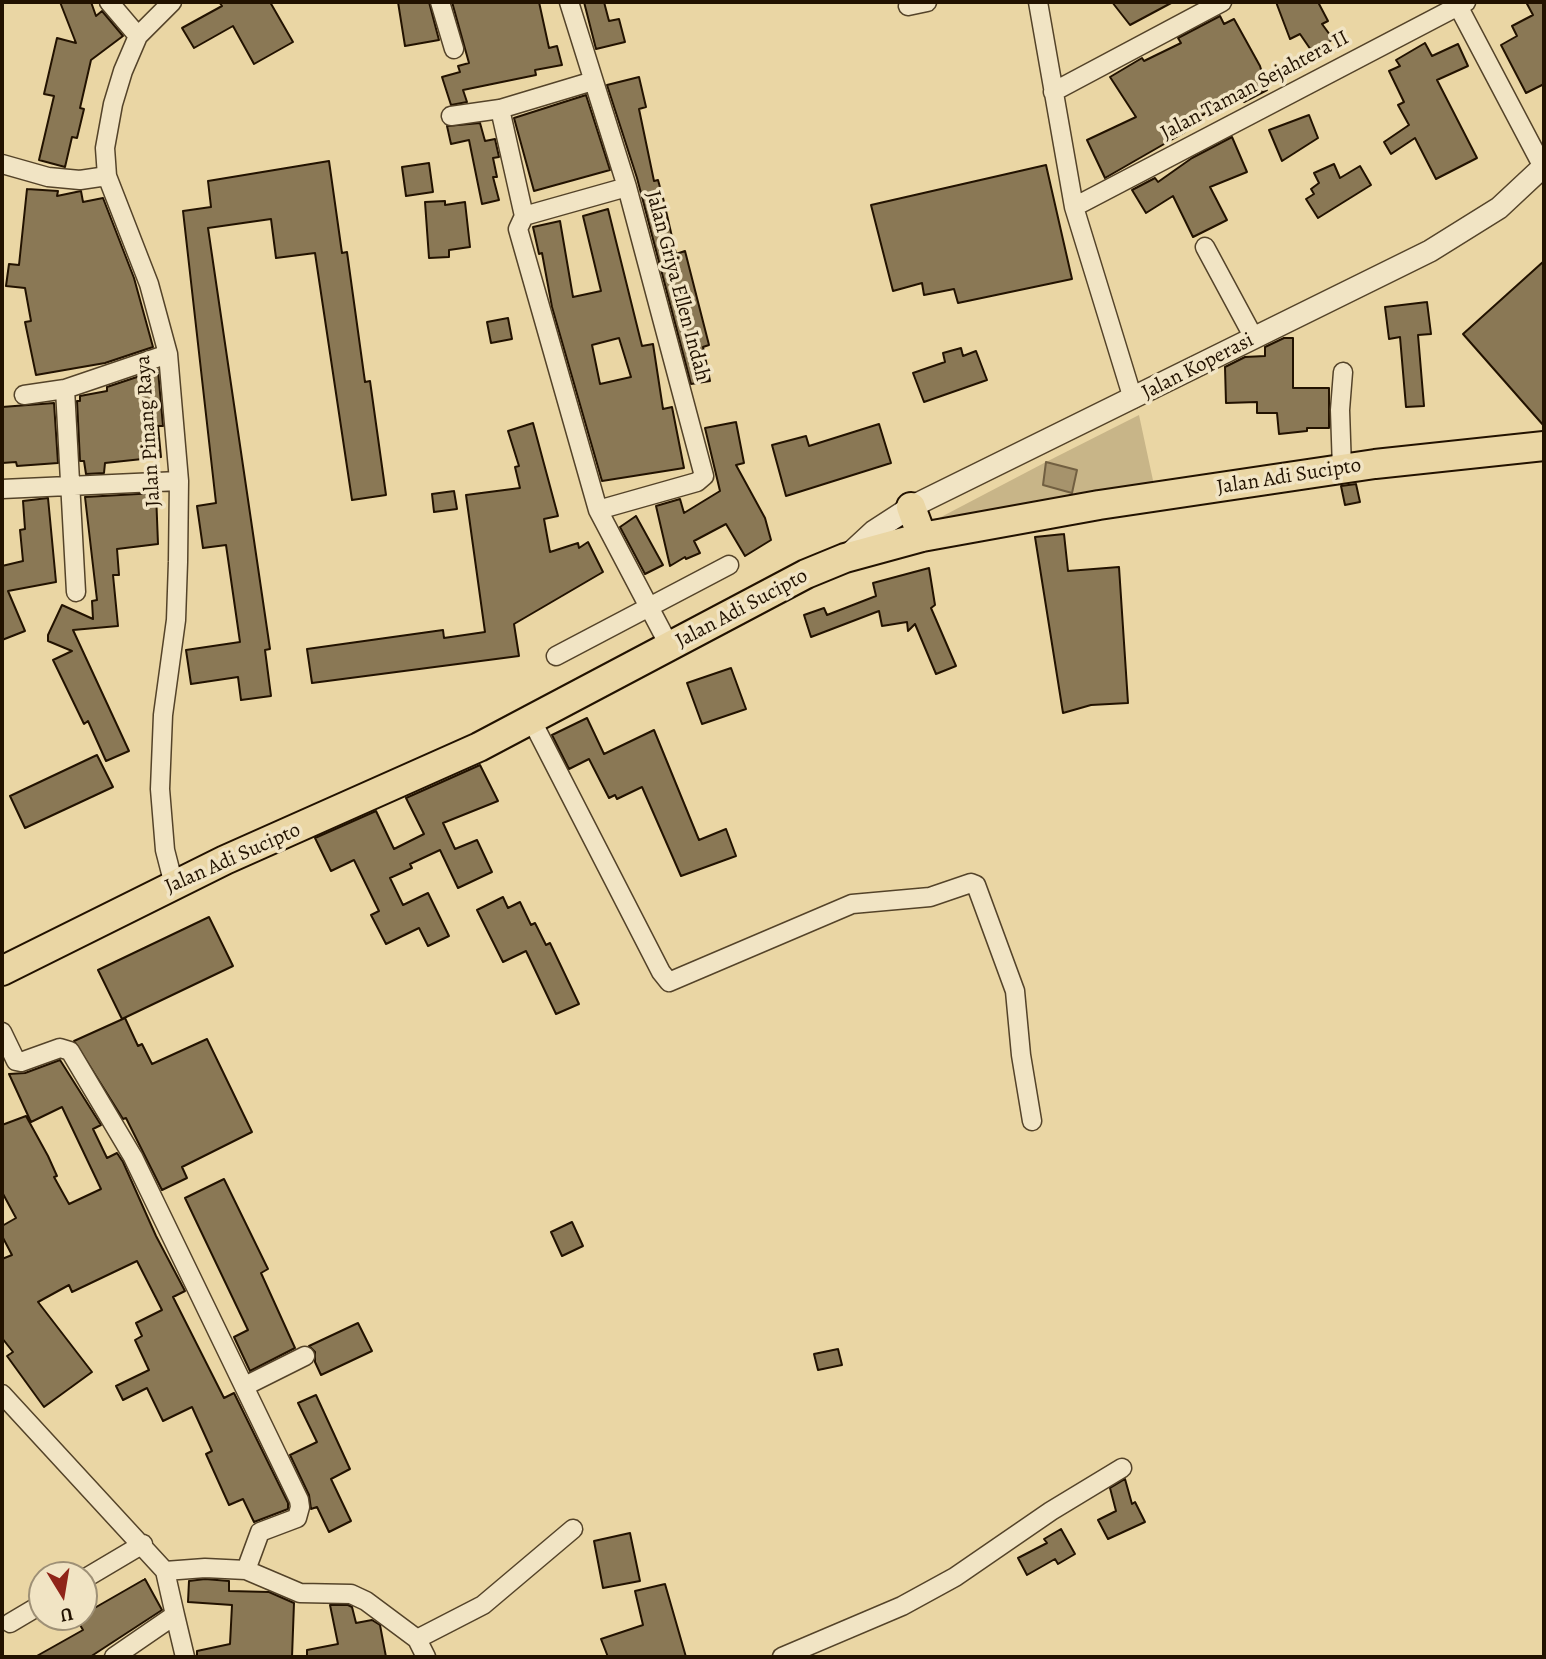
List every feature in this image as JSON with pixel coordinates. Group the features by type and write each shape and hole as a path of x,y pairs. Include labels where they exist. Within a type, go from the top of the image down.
{"highway":[{"name":"Jalan Adi Sucipto","path":"2,971 169,866 397,786 532,721 657,625 845,558 922,537 1099,505 1342,469 1544,446"},
{"path":"911,507 922,537"}],"street":[{"path":"109,2 138,36"},
{"name":"Jalan Pinang Raya","path":"169,866 160,777 163,715 176,620 178,481 168,354 149,284 107,176 105,148 113,104 138,36 172,2"},
{"path":"440,2 454,49"},
{"name":"Jalan Griya Ellen Indah","path":"569,2 627,187 704,475 697,482 598,510"},
{"path":"908,6 927,2"},
{"path":"1038,2 1074,207 1133,399"},
{"path":"1052,92 1222,2"},
{"path":"1460,3 1543,167"},
{"name":"Jalan Taman Sejahtera II","path":"1074,207 1460,3"},
{"path":"451,116 500,109 593,81"},
{"path":"500,109 524,216 518,229 598,510 657,625"},
{"path":"2,164 48,177 80,180 107,176"},
{"name":"Jalan Koperasi","path":"845,558 874,531 911,507 1133,399 1475,226 1499,208 1543,167"},
{"path":"524,216 627,187"},
{"path":"1205,247 1254,338"},
{"path":"24,395 65,389 168,354"},
{"path":"1342,469 1343,372"},
{"path":"65,389 76,592"},
{"path":"2,489 178,481"},
{"path":"556,656 657,625 729,565"},
{"path":"532,721 661,972 669,982 852,904 930,897 971,883 976,885 1015,991 1022,1063 1032,1121"},
{"path":"2,1032 16,1061 22,1062 60,1048 70,1051 133,1157 245,1386 300,1507 297,1517 260,1532 246,1570"},
{"path":"245,1386 305,1356"},
{"path":"2,1394 143,1544 165,1571 185,1657"},
{"path":"782,1657 901,1606 955,1577 1051,1511 1122,1468"},
{"path":"417,1639 482,1605 573,1529"},
{"path":"98,1571 143,1544"},
{"path":"165,1571 205,1568 246,1570 300,1593 351,1594 366,1601 417,1639 426,1657"},
{"path":"10,1623 28,1612"},
{"path":"114,1657 175,1615"}],"shaded area":[{"path":"1139,415 1154,485 922,527 1046,462"},
{"path":"1046,462 1077,470 1072,493 1043,485"}],"building":[{"path":"60,2 91,2 96,16 102,11 123,36 91,60 80,108 84,109 77,138 72,137 65,167 39,160 54,96 44,94 57,38 76,43"},
{"path":"219,2 270,2 293,42 254,64 233,26 194,48 182,28 222,6"},
{"path":"398,2 429,2 439,40 405,46"},
{"path":"452,2 539,2 549,48 557,46 562,65 535,70 536,75 463,90 467,102 451,105 442,77 460,72 458,66 469,63"},
{"path":"584,2 604,2 609,21 619,19 625,42 596,49"},
{"path":"1112,2 1173,2 1130,25"},
{"path":"1276,2 1318,2 1328,21 1322,24 1333,39 1313,53 1300,34 1290,39"},
{"path":"1526,2 1544,2 1544,84 1526,93 1501,45 1517,36 1512,26 1533,15"},
{"path":"1220,16 1224,24 1234,19 1260,66 1267,90 1244,102 1240,96 1181,126 1185,132 1105,178 1087,140 1136,117 1110,77 1142,58 1144,61 1181,43 1178,38"},
{"path":"1425,43 1432,56 1458,44 1468,66 1437,80 1477,158 1436,179 1415,138 1391,154 1384,142 1409,125 1398,105 1404,102 1389,71 1400,66 1396,60"},
{"path":"639,77 646,107 639,109 654,181 658,180 676,254 685,251 709,345 703,347 710,381 691,384 637,178 607,85"},
{"path":"586,95 610,170 534,191 514,118"},
{"path":"1309,115 1318,138 1282,161 1269,130"},
{"path":"480,123 485,141 495,139 499,157 493,158 497,177 493,177 499,200 482,204 469,140 451,144 447,126"},
{"path":"1232,137 1247,172 1210,187 1227,220 1193,237 1173,196 1146,213 1132,190 1155,178 1158,182 1192,158"},
{"path":"329,161 342,253 347,252 365,382 370,381 386,495 352,500 315,253 276,258 271,219 208,228 270,649 265,650 271,696 241,700 238,677 191,684 186,650 240,642 226,545 203,548 197,506 216,503 183,211 211,207 208,181"},
{"path":"429,163 433,192 406,196 402,167"},
{"path":"1334,164 1340,178 1360,166 1371,185 1318,218 1306,199 1314,194 1311,189 1319,183 1314,173"},
{"path":"1046,165 1072,279 958,303 954,289 924,295 922,283 893,291 871,205"},
{"path":"27,189 58,191 57,196 81,191 83,202 103,198 134,278 153,347 105,363 36,375 25,322 31,321 25,288 6,286 9,264 19,265"},
{"path":"445,201 445,205 465,202 470,247 449,250 449,257 429,258 425,202"},
{"path":"608,209 642,346 653,344 663,409 672,407 684,468 602,481 552,307 542,253 539,254 533,227 560,221 573,297 601,291 583,216","holes":["619,338 631,377 600,384 592,345"]},
{"path":"1544,261 1544,426 1463,334"},
{"path":"1427,302 1431,334 1418,335 1424,406 1406,407 1400,337 1389,339 1385,307"},
{"path":"508,318 512,339 491,343 487,322"},
{"path":"1284,338 1293,338 1293,388 1329,388 1329,428 1307,428 1307,431 1279,434 1277,413 1257,413 1257,402 1226,403 1225,367 1245,357 1265,356 1265,347"},
{"path":"961,348 963,356 976,351 987,380 924,402 913,373 945,362 943,353"},
{"path":"158,370 163,426 158,426 161,457 105,463 104,473 86,474 84,461 80,461 77,401 80,401 80,396 107,391 107,387"},
{"path":"54,403 58,463 17,466 16,462 2,463 2,407"},
{"path":"736,422 744,463 736,465 765,518 771,540 745,556 726,524 694,541 700,553 686,559 685,557 670,566 656,506 680,499 684,513 720,491 705,428"},
{"path":"533,423 558,516 544,519 550,552 578,543 579,548 588,542 603,572 514,624 519,656 312,683 307,649 443,630 444,638 485,632 466,495 520,488 515,467 519,466 508,431"},
{"path":"879,424 891,463 786,496 772,445 806,436 809,446"},
{"path":"1356,484 1360,502 1345,505 1341,486"},
{"path":"454,491 457,509 434,512 432,494"},
{"path":"156,493 158,544 117,549 119,575 113,575 118,626 73,630 129,751 106,761 88,721 84,724 53,660 72,651 48,641 48,635 62,605 93,619 92,601 97,600 85,497"},
{"path":"48,498 56,582 8,591 25,631 2,640 2,566 23,561 20,530 25,529 23,501"},
{"path":"636,516 663,565 645,574 620,527"},
{"path":"1064,534 1068,571 1119,567 1128,703 1091,705 1063,713 1035,537"},
{"path":"929,568 935,605 931,608 956,666 936,674 915,624 908,631 907,622 882,626 879,611 811,637 804,615 824,608 827,615 876,596 873,583"},
{"path":"731,668 746,709 702,724 687,683"},
{"path":"587,718 604,754 654,730 699,840 726,829 736,856 681,876 642,787 617,799 615,795 609,798 589,759 569,769 552,735"},
{"path":"97,755 113,787 25,828 10,796"},
{"path":"480,765 498,801 443,823 455,849 477,840 492,872 458,888 440,850 410,864 412,868 390,878 403,905 428,893 449,936 428,946 419,928 386,944 371,915 379,911 354,860 331,871 315,838 376,811 394,849 424,834 406,798"},
{"path":"503,897 508,908 520,902 531,925 535,923 546,945 550,943 579,1004 556,1014 526,951 503,962 477,910"},
{"path":"209,917 233,966 122,1019 98,970"},
{"path":"125,1018 138,1046 142,1044 152,1064 207,1039 252,1132 182,1167 187,1178 162,1190 126,1118 123,1119 74,1041"},
{"path":"60,1060 101,1125 93,1129 107,1158 117,1153 123,1162 156,1236 185,1291 173,1297 224,1398 234,1393 288,1503 288,1509 254,1522 243,1499 229,1505 206,1454 212,1451 192,1407 163,1421 147,1388 123,1400 116,1386 149,1370 135,1340 142,1336 136,1323 162,1310 137,1261 72,1292 69,1285 38,1302 92,1372 44,1407 7,1356 13,1352 2,1338 2,1259 12,1255 2,1236 2,1226 16,1218 2,1192 2,1125 26,1116 48,1156 57,1176 54,1177 69,1204 101,1189 62,1107 31,1122 9,1074 25,1073"},
{"path":"224,1179 268,1269 261,1273 295,1348 250,1371 234,1337 248,1330 185,1198"},
{"path":"572,1222 583,1246 562,1256 551,1232"},
{"path":"358,1323 372,1351 321,1375 315,1362 315,1352 309,1346"},
{"path":"838,1349 842,1365 818,1370 814,1354"},
{"path":"316,1395 350,1469 331,1479 351,1521 329,1532 317,1507 311,1509 309,1495 290,1455 317,1442 298,1403"},
{"path":"1125,1479 1132,1504 1135,1502 1145,1522 1108,1539 1098,1520 1116,1511 1110,1488"},
{"path":"1061,1529 1075,1554 1058,1564 1055,1559 1027,1575 1018,1558 1047,1543 1044,1539"},
{"path":"630,1533 640,1581 603,1588 594,1541"},
{"path":"145,1579 162,1610 90,1657 35,1657 81,1631 98,1631 98,1606"},
{"path":"189,1581 229,1581 229,1591 269,1592 294,1603 292,1657 197,1657 197,1651 230,1644 232,1605 188,1602"},
{"path":"665,1584 686,1657 608,1657 601,1639 643,1625 635,1591"},
{"path":"330,1605 352,1607 356,1623 372,1620 380,1625 386,1657 307,1657 307,1650 338,1644"}]}
